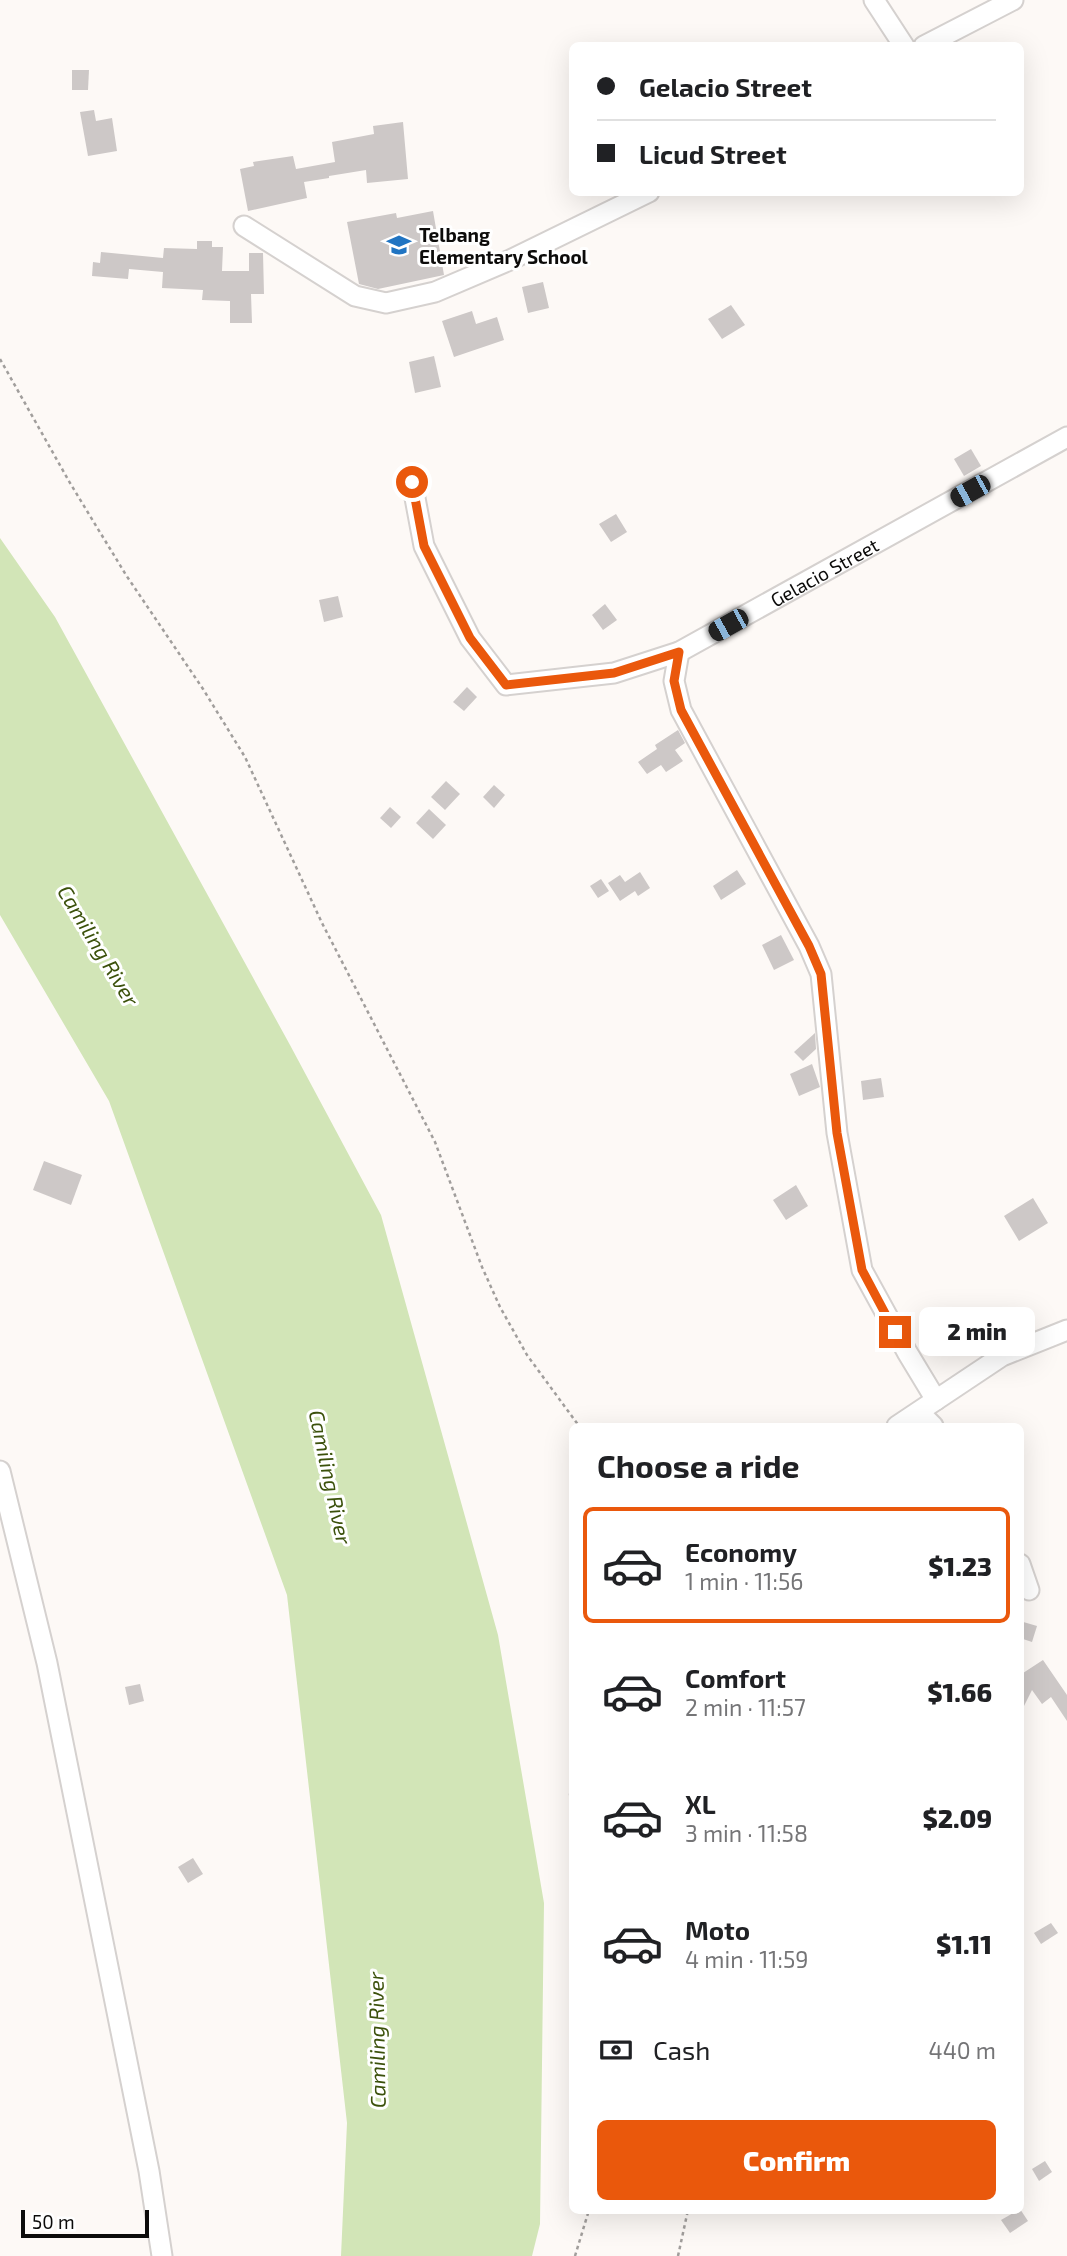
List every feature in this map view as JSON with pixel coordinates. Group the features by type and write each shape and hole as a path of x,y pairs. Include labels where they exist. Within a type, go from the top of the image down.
{"street":[{"path":"874,0 901,42"},
{"path":"932,42 1013,0"},
{"path":"244,226 355,296 386,303 435,292 510,260 641,196"},
{"name":"Gelacio Street","path":"412,482 424,546 470,638 506,685 614,673 679,652 1067,437"},
{"path":"679,652 674,681 681,710 809,946 821,974 837,1133 862,1270 906,1352 936,1400"},
{"path":"902,1423 1002,1356 1067,1330"},
{"path":"919,1412 930,1423"},
{"path":"0,1471 47,1662 149,2171 162,2256"},
{"path":"1024,1576 1029,1590"}],"path":[{"path":"0,359 126,575 245,757 321,923 435,1142 500,1307 527,1355 577,1423"},
{"path":"575,2256 588,2214"},
{"path":"678,2256 687,2214"}],"water":[{"name":"Camiling River","path":"0,538 55,617 381,1215 498,1635 544,1903 540,2224 532,2256 341,2256 347,2123 287,1595 109,1101 0,915"}],"building":[{"path":"72,70 89,70 88,90 72,90"},
{"path":"94,110 96,121 112,118 117,151 88,156 80,112"},
{"path":"403,122 408,179 367,183 366,170 329,176 304,182 307,198 248,211 240,169 254,166 253,162 293,156 296,169 335,162 332,142 374,134 373,126"},
{"name":"Telbang Elementary School","path":"433,211 444,275 378,289 359,284 347,222 396,213 397,218"},
{"path":"197,241 212,241 212,247 223,247 222,271 249,271 249,253 263,253 264,294 251,294 252,323 230,323 230,301 202,300 203,290 162,288 163,272 129,269 128,279 92,276 93,262 100,263 101,252 163,258 164,248 197,249"},
{"path":"543,282 549,308 528,313 522,287"},
{"path":"731,305 745,325 722,339 708,319"},
{"path":"472,311 476,324 497,317 504,340 454,357 442,321"},
{"path":"434,356 441,387 415,393 409,362"},
{"path":"971,449 981,466 964,476 954,459"},
{"path":"616,514 627,532 611,542 599,524"},
{"path":"338,596 343,617 324,622 319,600"},
{"path":"605,604 617,620 603,630 592,615"},
{"path":"467,687 477,697 464,711 453,702"},
{"path":"678,730 685,743 675,750 683,761 666,772 661,765 647,774 638,762 657,749 655,745"},
{"path":"446,781 460,794 445,810 431,797"},
{"path":"494,785 505,795 494,808 483,797"},
{"path":"390,807 401,817 391,828 380,818"},
{"path":"429,809 446,825 433,839 416,823"},
{"path":"737,870 746,884 721,900 713,886"},
{"path":"640,872 650,888 638,896 635,891 620,901 608,883 620,875 625,882"},
{"path":"601,879 609,891 598,898 590,886"},
{"path":"781,935 794,960 774,970 762,945"},
{"path":"815,1033 816,1049 803,1061 794,1052"},
{"path":"812,1064 820,1087 799,1096 790,1074"},
{"path":"881,1078 884,1097 863,1100 861,1081"},
{"path":"44,1161 82,1175 71,1205 33,1190"},
{"path":"796,1185 808,1206 786,1220 773,1200"},
{"path":"1033,1198 1048,1223 1019,1241 1004,1216"},
{"path":"1024,1622 1037,1626 1032,1642 1024,1639"},
{"path":"1043,1660 1067,1695 1067,1721 1051,1697 1042,1704 1032,1690 1024,1706 1024,1672"},
{"path":"140,1684 144,1701 129,1705 125,1687"},
{"path":"193,1858 203,1874 188,1883 178,1867"},
{"path":"1051,1923 1058,1933 1041,1944 1034,1933"},
{"path":"1045,2161 1052,2172 1039,2181 1032,2169"},
{"path":"1011,2214 1023,2214 1028,2221 1010,2233 1001,2220"}],"place":[{"name":"Telbang Elementary School","path":"399,245"}],"route":[{"path":"412,482 424,546 470,638 506,685 614,673 679,652 674,681 681,710 809,946 821,974 837,1133 862,1270 895,1332"}]}
